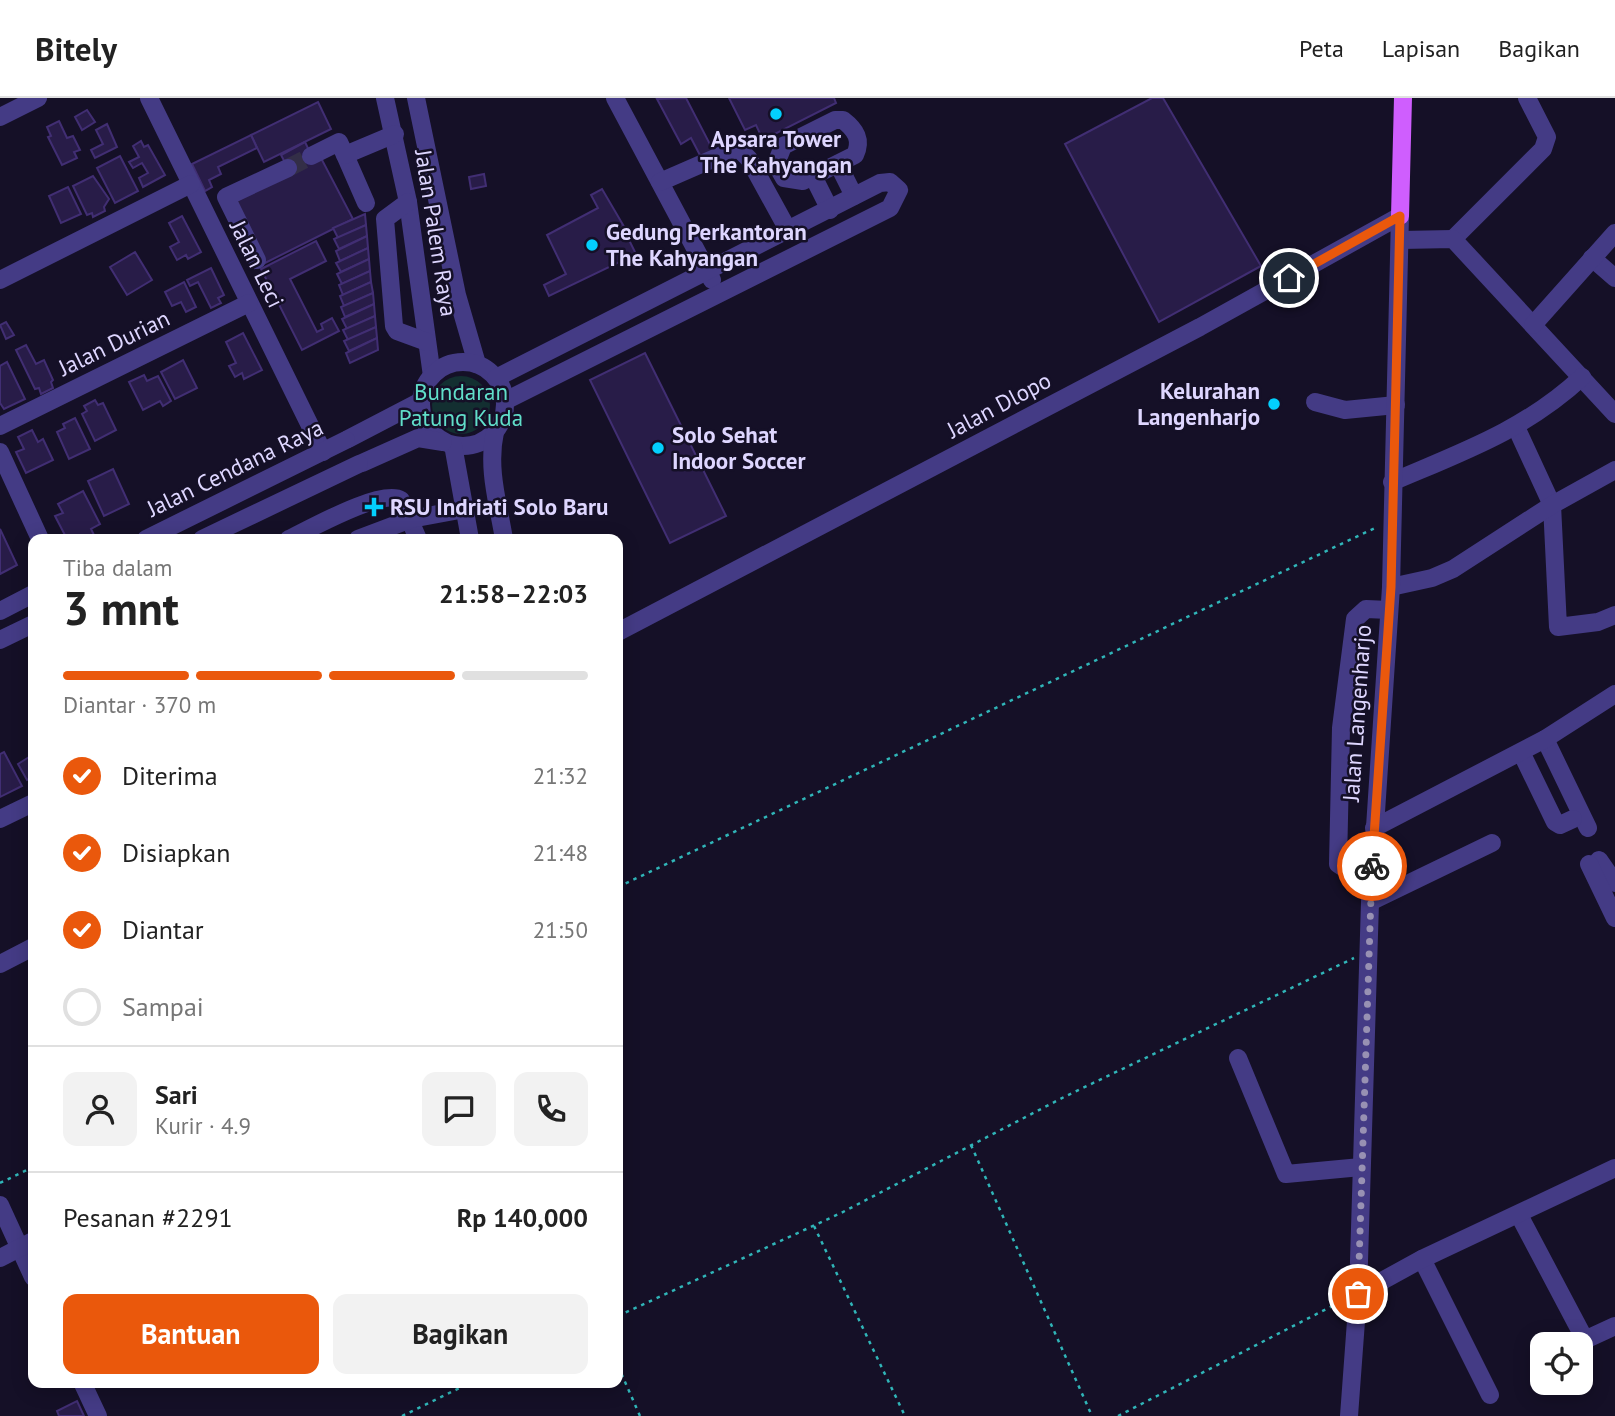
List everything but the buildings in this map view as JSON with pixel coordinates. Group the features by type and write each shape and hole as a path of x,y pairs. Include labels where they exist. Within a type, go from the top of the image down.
{"main road":[{"name":"Jalan Langenharjo","path":"1400,216 1402,98"}],"street":[{"path":"0,117 38,98"},
{"name":"Jalan Leci","path":"149,98 323,452"},
{"name":"Jalan Palem Raya","path":"385,98 408,202 432,376"},
{"name":"Jalan Palem Raya","path":"416,98 457,295 477,364"},
{"path":"614,98 718,293"},
{"path":"1401,240 1453,239 1543,149 1547,137 1527,98"},
{"path":"835,120 843,120 855,132 859,147 855,155 813,176 803,181 784,178 776,164 778,155 783,146 835,120"},
{"path":"345,155 395,134"},
{"path":"311,156 339,142 366,203"},
{"path":"660,182 738,148 749,159 788,230"},
{"path":"838,164 854,197"},
{"path":"257,260 226,197 288,168"},
{"path":"813,176 830,210"},
{"path":"496,378 880,183 890,182 900,193 890,208 505,401"},
{"path":"0,280 191,184"},
{"path":"408,202 385,219 394,326 397,331 427,342"},
{"name":"Jalan Langenharjo","path":"1349,1416 1358,1294 1370,902 1391,587 1400,216"},
{"name":"Jalan Dlopo","path":"623,629 1200,327 1400,216"},
{"path":"412,228 444,223"},
{"path":"1533,326 1615,233"},
{"path":"1453,239 1615,414"},
{"path":"1592,258 1615,278"},
{"name":"Jalan Durian","path":"0,426 249,303"},
{"path":"469,534 448,444 424,420 421,401 432,376 458,362 477,364 496,378 505,401 503,418 495,432 491,451 503,534"},
{"path":"1392,482 1517,428 1555,402 1582,377"},
{"name":"Jalan Cendana Raya","path":"156,534 421,401"},
{"path":"1315,402 1345,410 1396,405"},
{"path":"1517,428 1552,505 1559,634 1615,615"},
{"path":"213,534 418,438 448,444 476,445 495,432"},
{"path":"0,452 38,534"},
{"path":"1391,587 1432,578 1453,569 1552,505 1615,470"},
{"path":"300,534 328,519 388,496 401,500 416,534"},
{"path":"374,534 411,519 465,509"},
{"path":"0,611 28,597"},
{"path":"1372,874 1350,872 1338,864 1341,728 1355,619 1366,609 1389,610"},
{"path":"0,640 28,626"},
{"path":"1374,828 1545,739 1615,694"},
{"path":"1521,752 1546,820 1560,825 1581,823 1545,739"},
{"path":"0,819 28,805"},
{"path":"1370,902 1492,843"},
{"path":"1615,883 1594,862 1615,918"},
{"path":"0,964 28,950"},
{"path":"1238,1058 1286,1174 1361,1167"},
{"path":"1358,1294 1422,1259 1615,1168"},
{"path":"0,1205 27,1245 0,1258"},
{"path":"1519,1215 1583,1336 1589,1338 1615,1326"},
{"path":"1422,1259 1490,1395"},
{"path":"85,1388 97,1416"}],"path":[{"path":"623,885 1393,520"},
{"path":"623,1314 814,1226 1262,999 1368,951"},
{"path":"971,1145 1092,1416"},
{"path":"0,1183 28,1169"},
{"path":"814,1226 905,1416"},
{"path":"1118,1416 1358,1294"},
{"path":"623,1377 640,1416"},
{"path":"402,1416 460,1388"}],"green space":[{"name":"Bundaran Patung Kuda","path":"461,376 477,381 485,389 490,405 485,421 477,429 461,434 445,429 437,421 432,405 437,389 445,381"}],"tunnel":[{"path":"288,168 311,156"}],"way so far":[{"path":"1358,1294 1362,1095 1372,866"}],"place":[{"name":"Apsara Tower The Kahyangan","path":"776,114"},
{"name":"Gedung Perkantoran The Kahyangan","path":"592,245"},
{"name":"Kelurahan Langenharjo","path":"1274,404"},
{"name":"Solo Sehat Indoor Soccer","path":"658,448"},
{"name":"RSU Indriati Solo Baru","path":"374,507"}],"route":[{"path":"1289,278 1400,216 1391,587 1372,866"}]}
